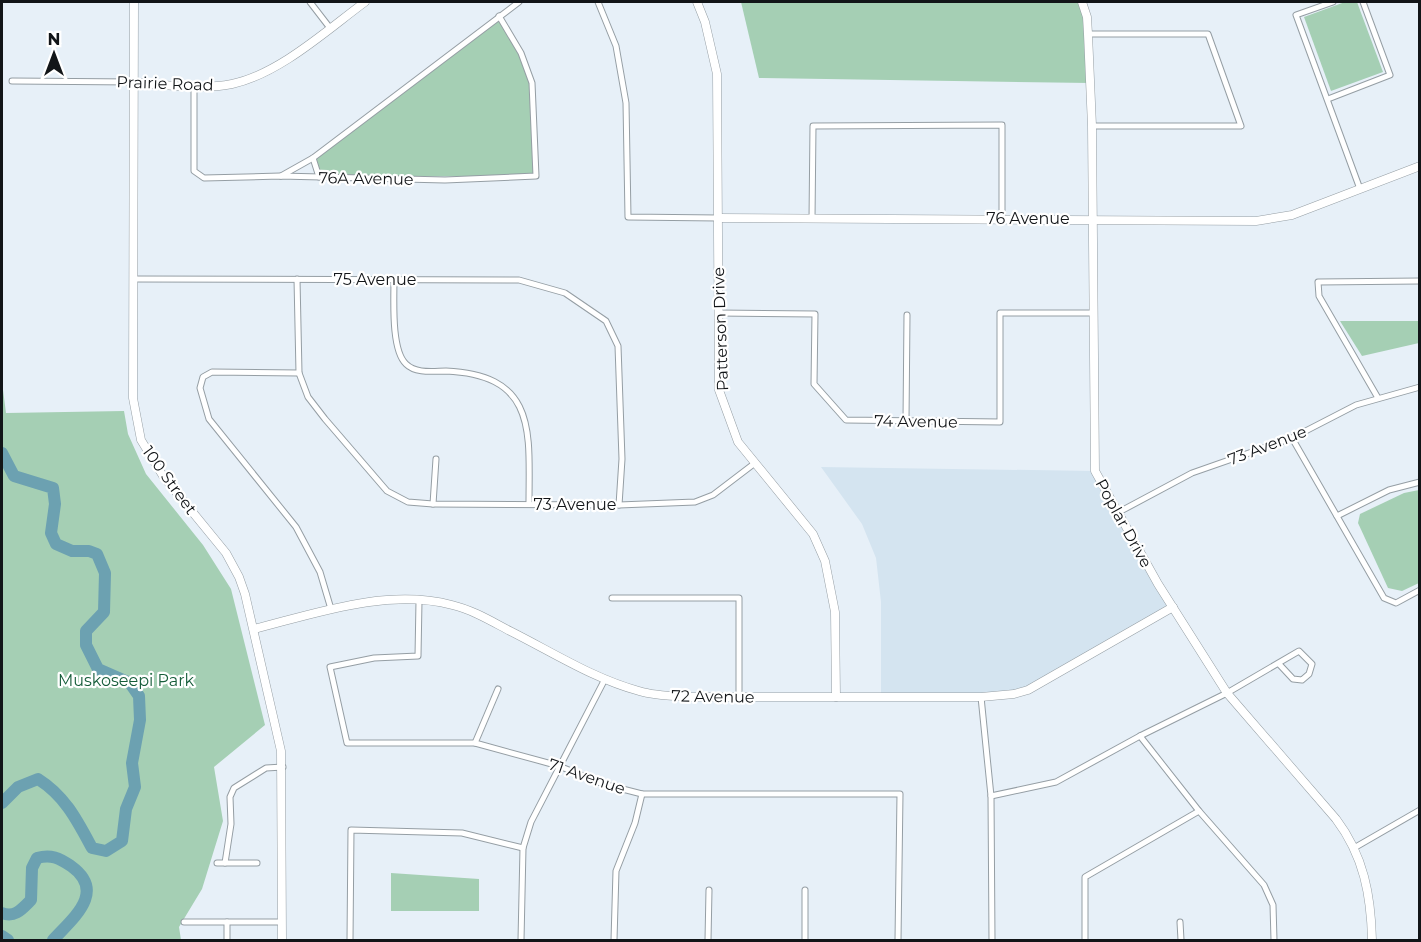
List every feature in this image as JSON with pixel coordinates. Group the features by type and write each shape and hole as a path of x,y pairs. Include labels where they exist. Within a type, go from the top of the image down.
{"street":[{"name":"100 Street","path":"134,2 133,398 141,440 163,476 233,565 245,594 279,739 283,767 282,940"},
{"path":"310,2 330,28"},
{"name":"Prairie Road","path":"12,81 229,85 251,79 273,69 365,2"},
{"path":"280,176 313,158 519,2"},
{"name":"76 Avenue","path":"598,2 616,46 626,103 628,217 1256,220 1292,215 1419,166"},
{"name":"Patterson Drive","path":"698,2 717,74 719,390 738,442 813,534 825,561 835,612 836,697"},
{"name":"Poplar Drive","path":"1082,2 1089,34 1092,126 1095,471 1158,584 1227,693 1336,819 1354,848 1369,894 1372,940"},
{"path":"1333,2 1296,15 1360,189"},
{"path":"1328,99 1390,75 1363,2"},
{"name":"76A Avenue","path":"194,86 194,171 204,178 280,176 445,180 536,176 532,83 521,52 499,16"},
{"path":"1089,34 1208,34 1241,126 1092,126"},
{"path":"812,219 813,126 1002,125 1002,218"},
{"path":"313,158 319,177"},
{"name":"75 Avenue","path":"133,279 519,280 565,293 606,321 618,346 622,459 619,505"},
{"path":"297,279 299,374 212,372 203,377 200,388 209,419 296,527 320,573 331,609"},
{"path":"394,279 394,334 405,364 416,370 466,372 489,377 514,397 522,409 529,440 529,504"},
{"path":"1378,398 1319,296 1318,282 1419,281"},
{"name":"74 Avenue","path":"718,313 815,314 814,384 846,420 1000,422 1000,313 1092,313"},
{"path":"906,420 907,315"},
{"name":"73 Avenue","path":"299,374 308,397 325,419 387,491 408,502 619,505 695,502 713,495 754,463"},
{"name":"73 Avenue","path":"1119,512 1192,472 1292,438 1356,405 1419,387"},
{"path":"1292,438 1383,598 1396,603 1419,590"},
{"path":"434,504 436,459"},
{"path":"1337,516 1389,490 1419,482"},
{"path":"612,598 739,598 739,697"},
{"name":"71 Avenue","path":"419,601 418,656 374,658 330,667 347,743 475,743 559,766 603,784 642,794 900,794 898,940"},
{"name":"72 Avenue","path":"254,629 368,602 435,601 466,609 605,679 641,692 689,697 981,697 1014,694 1028,690 1173,607"},
{"path":"991,796 1056,782 1140,736 1227,693 1299,651 1312,664 1309,674 1302,680 1293,679 1279,664"},
{"path":"521,940 523,848 531,822 605,679"},
{"path":"475,743 498,689"},
{"path":"981,697 991,796 992,940"},
{"path":"1140,736 1199,811 1264,885 1273,905 1274,940"},
{"path":"225,863 231,824 230,797 234,788 266,768 283,767"},
{"path":"614,940 616,871 635,823 642,794"},
{"path":"1354,848 1419,810"},
{"path":"1085,940 1085,877 1199,811"},
{"path":"350,940 351,830 462,833 523,848"},
{"path":"217,862 257,863"},
{"path":"708,940 709,890"},
{"path":"805,890 805,940"},
{"path":"184,922 282,922"},
{"path":"226,940 227,922"},
{"path":"1180,922 1181,940"}],"shaded area":[{"path":"821,467 1095,471 1173,607 1014,694 881,697 881,602 876,558 862,524"}],"green space":[{"path":"741,2 1082,2 1090,83 759,78"},
{"path":"1345,2 1357,2 1383,72 1331,91 1304,17"},
{"path":"499,16 521,53 532,83 536,176 319,177 313,158"},
{"path":"1340,321 1419,321 1419,343 1362,356"},
{"name":"Muskoseepi Park","path":"2,382 6,413 124,411 128,434 146,474 203,545 231,589 265,725 214,767 223,821 202,889 179,927 181,940 2,940"},
{"path":"1419,490 1419,583 1402,591 1388,588 1358,523 1360,514 1404,493"},
{"path":"391,873 479,879 479,911 391,911"}],"waterway":[{"path":"2,453 14,476 53,488 55,504 51,533 56,544 72,551 89,551 97,554 105,573 104,612 86,631 86,645 98,669 130,683 139,696 140,720 132,763 135,787 126,809 122,841 106,851 92,848 63,801 38,779 18,787 2,803"},
{"path":"2,913 15,913 31,900 32,868 37,858 51,857 63,861 81,876 86,885 86,895 77,914 53,940"},
{"path":"2,936 8,940"}]}
